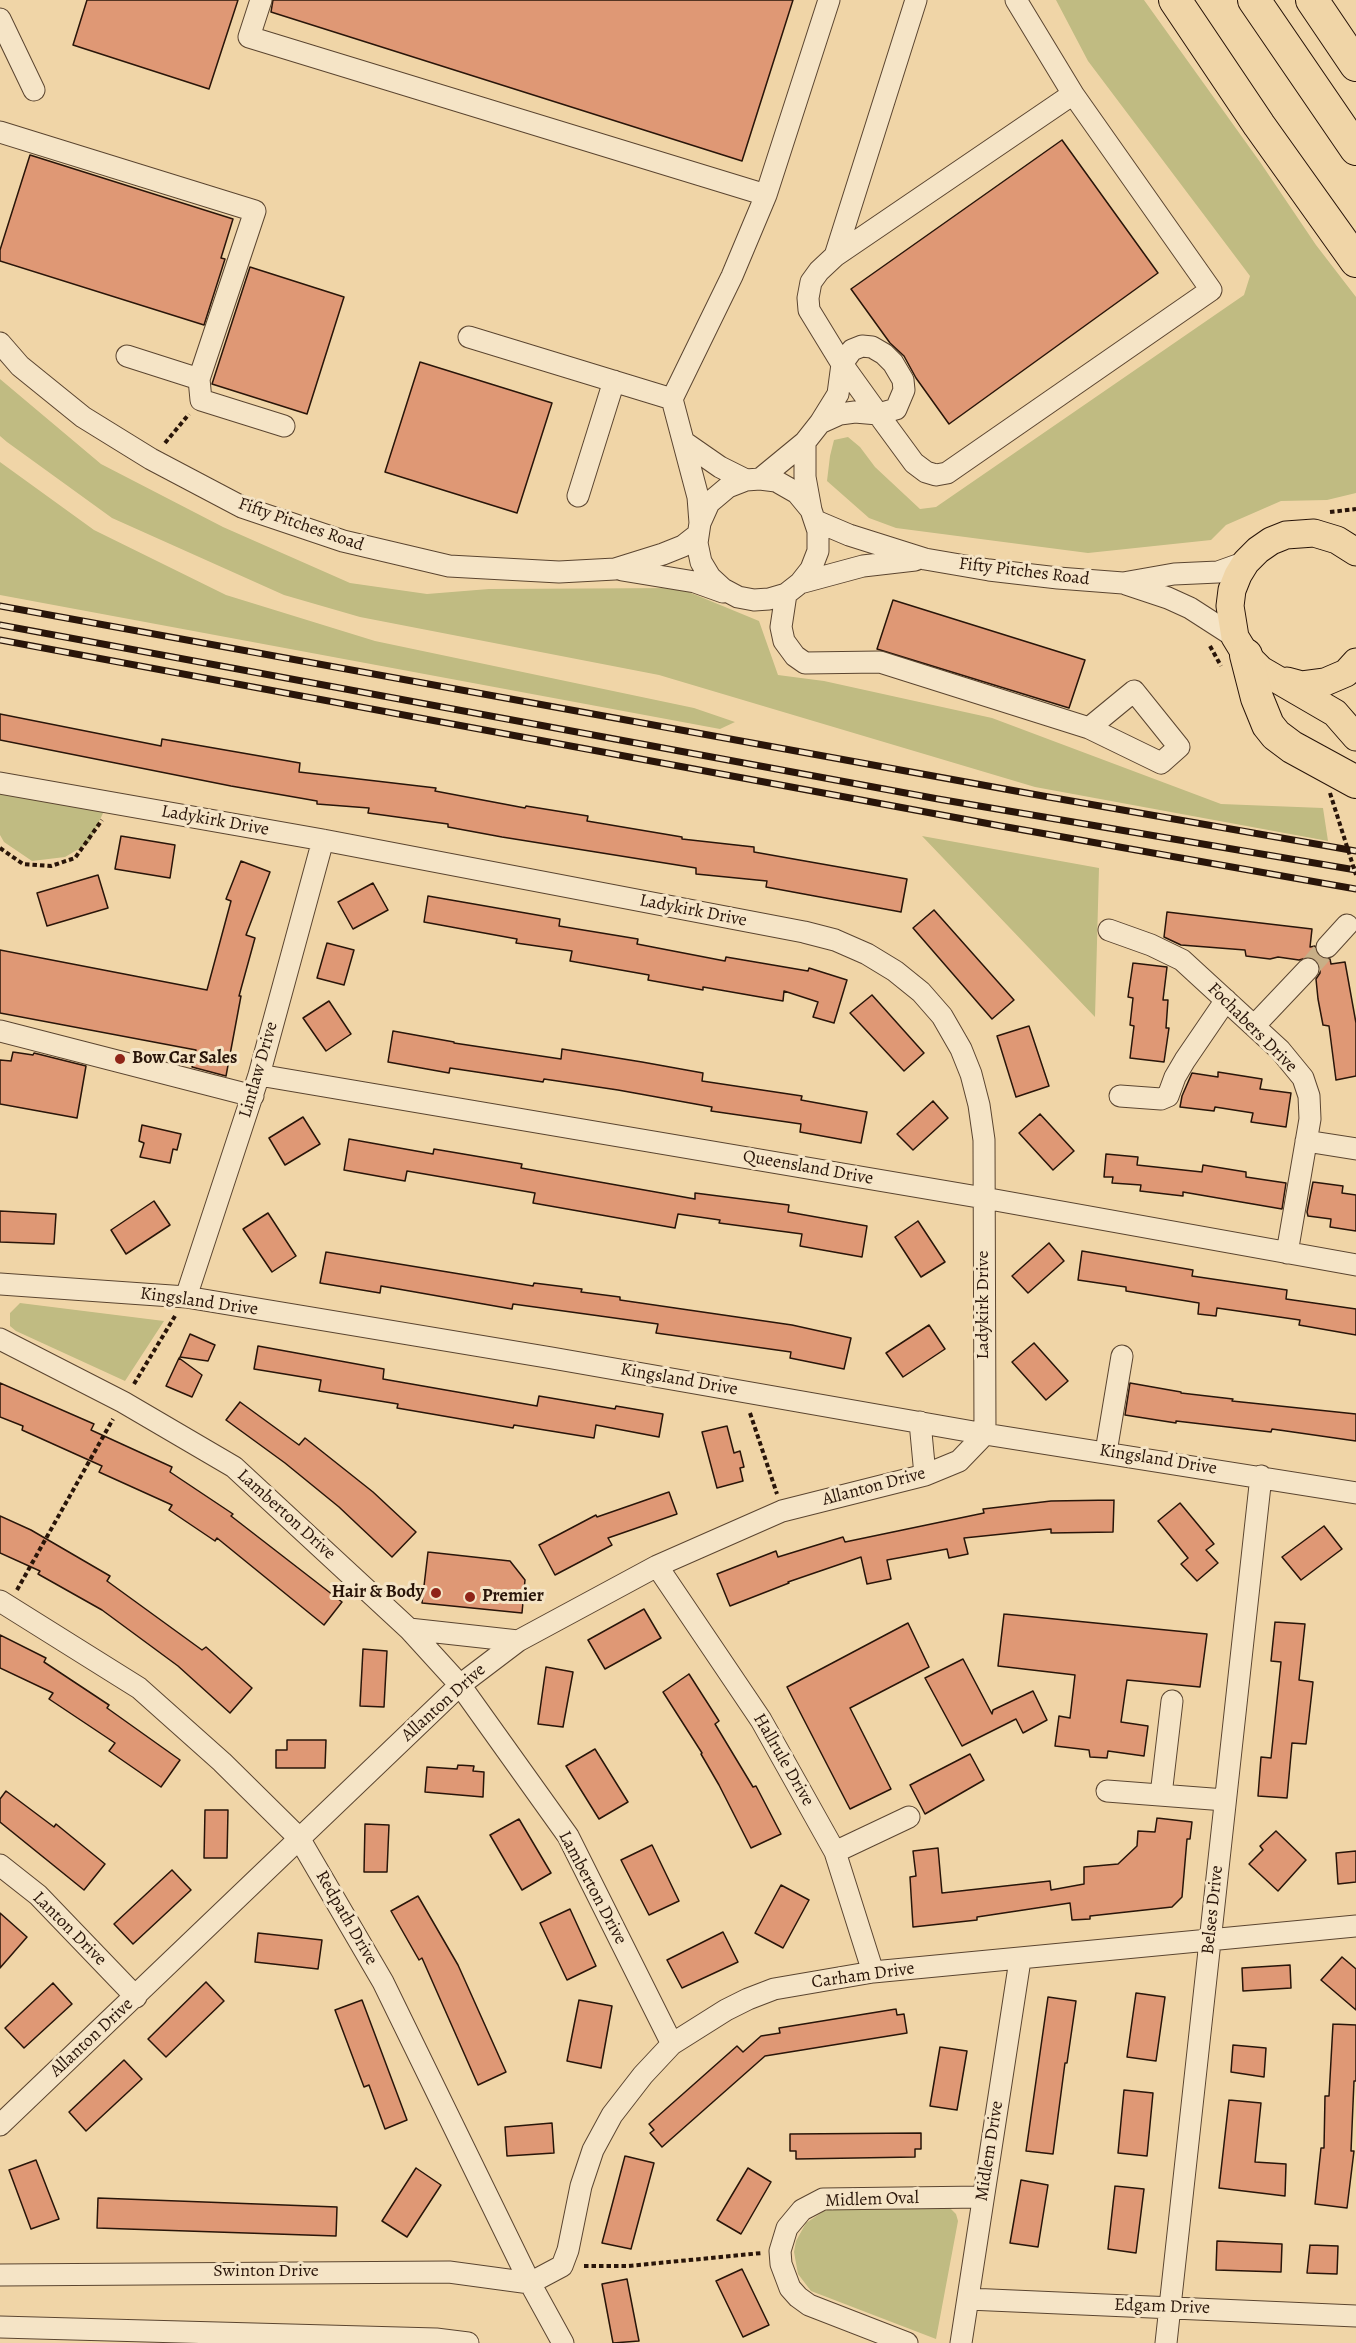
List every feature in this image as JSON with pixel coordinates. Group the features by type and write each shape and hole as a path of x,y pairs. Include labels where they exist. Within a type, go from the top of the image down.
{"highway":[{"path":"1175,0 1259,125 1356,261"},
{"path":"1254,0 1356,149"},
{"path":"1312,0 1356,65"},
{"path":"1241,646 1257,698 1265,718 1276,735 1343,787"}],"main road":[{"path":"1356,526 1346,530 1286,536 1258,550 1246,562 1235,582 1230,606 1241,646 1261,670 1335,713 1356,737"},
{"path":"1302,533 1326,536 1348,545 1356,552"},
{"path":"1280,680 1302,685 1325,682 1346,673 1356,662"}],"street":[{"path":"261,0 249,37 766,195"},
{"path":"829,0 766,195 732,276 672,399 698,497 701,562 710,577 723,589 766,608 781,627 784,641 790,650 805,663 880,662 1089,728"},
{"path":"835,256 916,0"},
{"path":"1016,0 1073,94 1211,290 947,473 936,475 926,472 914,464 842,364 810,310 808,298 811,282 835,256 1073,94"},
{"path":"0,19 34,90"},
{"path":"0,132 255,211 200,390"},
{"path":"469,337 672,399"},
{"name":"Fifty Pitches Road","path":"0,343 20,366 83,417 151,459 242,507 343,542 448,567 559,572 615,569 695,582 746,599"},
{"path":"699,529 709,503 728,487 753,479 805,442 838,394 842,364 852,350 862,346 872,347 893,363 903,380 902,399 896,409 892,412 878,414 855,412 840,414 820,423"},
{"path":"128,356 284,426"},
{"path":"578,496 614,381"},
{"path":"684,442 720,467 753,479 776,482 797,493 814,516"},
{"path":"746,599 769,599 793,589 812,569 818,551 818,531 805,477 805,442"},
{"name":"Fifty Pitches Road","path":"814,516 849,535 925,559 1035,576 1123,583 1190,608 1241,646"},
{"name":"Fifty Pitches Road","path":"615,569 663,555 683,546 699,529"},
{"name":"Fifty Pitches Road","path":"793,589 863,567 925,559"},
{"name":"Fifty Pitches Road","path":"1123,583 1174,574 1218,572 1246,562"},
{"path":"781,627 793,589"},
{"name":"Ladykirk Drive","path":"0,783 323,840 804,932 835,940 867,954 895,971 921,992 942,1016 961,1049 971,1074 979,1105 984,1140 985,1434"},
{"name":"Lintlaw Drive","path":"186,1297 253,1096 323,840"},
{"path":"1327,947 1347,925"},
{"name":"Fochabers Drive","path":"1109,930 1151,945 1182,960 1280,1050 1303,1078 1309,1096 1310,1119 1287,1253"},
{"path":"1254,1026 1308,969"},
{"path":"1120,1096 1161,1099 1168,1096 1185,1060 1226,1000"},
{"path":"0,1032 253,1096"},
{"name":"Queensland Drive","path":"259,1075 984,1198 1356,1265"},
{"path":"1306,1141 1356,1149"},
{"name":"Kingsland Drive","path":"0,1284 186,1297 985,1434 1261,1476 1356,1493"},
{"name":"Lamberton Drive","path":"0,1339 123,1402 234,1467 409,1629 460,1685 568,1836 672,2044"},
{"path":"1106,1452 1122,1356"},
{"path":"920,1422 925,1475"},
{"name":"Allanton Drive","path":"0,2125 460,1685 518,1641 657,1566 782,1511 925,1475 959,1461 985,1434"},
{"name":"Belses Drive","path":"1166,2343 1261,1476"},
{"name":"Hallrule Drive","path":"657,1566 761,1720 835,1852 873,1972"},
{"name":"Redpath Drive","path":"5,1604 139,1688 222,1762 299,1838 383,1982 531,2283 563,2343"},
{"path":"409,1629 518,1641"},
{"path":"1161,1795 1172,1701"},
{"path":"1107,1791 1225,1800"},
{"path":"835,1852 909,1817"},
{"name":"Lanton Drive","path":"0,1865 38,1895 136,1997"},
{"name":"Carham Drive","path":"562,2266 568,2250 581,2186 593,2150 618,2107 643,2075 672,2044 726,2010 774,1989 873,1972 1020,1960 1356,1926"},
{"name":"Midlem Drive","path":"960,2343 1020,1960"},
{"name":"Midlem Oval","path":"780,2251 783,2238 794,2218 802,2210 823,2199 982,2197"},
{"path":"780,2251 780,2264 790,2288 808,2305 907,2343"},
{"path":"531,2283 562,2266"},
{"name":"Swinton Drive","path":"0,2275 449,2272 531,2283"},
{"name":"Edgam Drive","path":"968,2299 1356,2316"},
{"path":"0,2327 47,2336 468,2343"}],"path":[{"path":"151,459 200,390"},
{"path":"1343,787 1356,875"},
{"path":"0,848 23,864 51,866 75,858 101,824 108,802"},
{"path":"5,1604 24,1577 123,1402 186,1297"},
{"path":"743,1392 782,1511"},
{"path":"562,2266 628,2266 780,2251"}],"shaded area":[{"path":"1056,0 1144,0 1260,162 1316,245 1356,297 1356,493 1327,500 1281,501 1226,525 1211,540 1088,553 896,528 869,518 827,481 834,440 848,437 860,447 875,467 920,509 936,507 1244,295 1250,276 1088,61"},
{"path":"0,379 101,464 223,527 350,583 427,594 489,589 679,588 759,621 778,675 824,681 992,718 1221,804 1323,808 1328,841 1035,787 659,675 360,617 284,595 112,518 7,442 0,436"},
{"path":"0,462 94,530 226,595 375,641 694,708 735,722 720,729 0,595"},
{"path":"0,793 104,811 89,843 65,857 32,861 4,842 0,835"},
{"path":"922,836 1099,868 1095,1017"},
{"path":"20,1303 164,1321 125,1381 16,1331 10,1326 10,1313"},
{"path":"949,2207 956,2214 958,2221 936,2339 811,2291 798,2274 794,2252 796,2241 806,2223 824,2211 834,2208"}],"building":[{"path":"87,0 238,0 209,89 73,45"},
{"path":"273,0 793,0 742,161 271,12"},
{"path":"1062,140 1158,273 949,424 916,378 904,356 890,343 851,289"},
{"path":"30,155 233,219 221,258 225,259 204,325 0,261 0,250"},
{"path":"250,267 344,297 307,414 212,384"},
{"path":"420,362 552,403 517,513 385,472"},
{"path":"893,600 1085,660 1069,708 877,649"},
{"path":"0,714 161,746 162,739 300,763 299,772 436,788 435,791 525,808 526,806 588,816 587,821 682,837 682,839 754,847 754,852 907,879 901,912 766,887 767,881 696,874 696,868 502,837 448,827 448,824 368,813 369,808 317,804 317,801 0,740"},
{"path":"121,836 175,845 170,878 115,869"},
{"path":"241,861 270,872 246,935 255,938 239,996 241,996 226,1076 192,1067 196,1050 0,1013 0,950 207,990 231,901 226,899"},
{"path":"98,875 108,908 47,926 37,893"},
{"path":"373,883 388,910 353,929 338,902"},
{"path":"428,896 560,919 559,926 638,939 637,944 725,961 726,957 808,971 809,968 847,980 834,1023 813,1017 818,1002 784,991 783,1001 648,980 649,975 570,961 572,951 516,943 517,939 424,922"},
{"path":"934,910 1014,1000 992,1019 913,928"},
{"path":"1167,912 1312,929 1310,947 1315,946 1318,956 1330,959 1331,964 1345,962 1356,1023 1356,1076 1336,1080 1329,1026 1323,1025 1318,999 1316,979 1320,973 1320,966 1316,959 1310,957 1299,960 1278,957 1270,959 1246,956 1245,950 1181,945 1164,937"},
{"path":"327,943 354,950 344,985 317,978"},
{"path":"1133,963 1167,967 1163,1000 1168,1000 1166,1028 1169,1028 1164,1062 1130,1058 1134,1026 1130,1025 1133,998 1128,997"},
{"path":"872,995 924,1053 904,1071 850,1013"},
{"path":"329,1001 351,1034 326,1051 303,1018"},
{"path":"1029,1026 1049,1086 1016,1097 997,1036"},
{"path":"393,1031 454,1043 561,1059 562,1049 703,1073 702,1081 802,1096 801,1100 867,1112 861,1143 800,1132 801,1124 711,1111 712,1107 618,1090 544,1079 543,1082 450,1068 449,1073 388,1062"},
{"path":"13,1052 33,1055 34,1053 86,1066 77,1118 0,1104 0,1060 11,1061"},
{"path":"1218,1072 1262,1079 1260,1089 1291,1093 1286,1127 1251,1122 1253,1113 1215,1107 1214,1111 1180,1107 1192,1073 1218,1077"},
{"path":"933,1101 948,1118 913,1150 897,1134"},
{"path":"1040,1114 1074,1151 1053,1170 1019,1133"},
{"path":"303,1117 320,1144 285,1165 269,1138"},
{"path":"142,1125 181,1134 177,1150 173,1149 170,1163 140,1157 144,1143 139,1141"},
{"path":"349,1139 433,1154 434,1149 522,1164 521,1168 695,1199 695,1193 789,1205 788,1212 867,1226 862,1257 800,1246 802,1234 719,1223 720,1220 678,1214 675,1228 533,1203 535,1193 407,1171 405,1181 344,1170"},
{"path":"1106,1154 1138,1157 1137,1165 1202,1172 1203,1165 1246,1172 1246,1177 1286,1183 1282,1209 1183,1192 1183,1196 1140,1191 1141,1185 1112,1183 1113,1177 1104,1177"},
{"path":"1313,1182 1343,1186 1342,1193 1356,1195 1356,1231 1330,1227 1331,1219 1308,1216"},
{"path":"154,1201 170,1225 126,1254 111,1230"},
{"path":"0,1211 56,1214 54,1244 0,1242"},
{"path":"268,1213 296,1256 272,1272 243,1229"},
{"path":"918,1221 945,1262 921,1277 895,1237"},
{"path":"1049,1243 1064,1261 1028,1293 1012,1276"},
{"path":"1082,1251 1193,1270 1192,1276 1287,1290 1286,1299 1356,1309 1356,1335 1299,1325 1300,1320 1217,1308 1216,1316 1198,1314 1199,1303 1126,1291 1126,1287 1078,1280"},
{"path":"326,1252 533,1286 534,1283 582,1289 581,1292 620,1297 620,1300 792,1325 851,1338 844,1369 790,1358 791,1352 656,1333 658,1324 513,1304 512,1309 381,1286 380,1293 320,1283"},
{"path":"929,1325 945,1349 903,1377 886,1353"},
{"path":"190,1334 215,1345 208,1361 180,1357"},
{"path":"1034,1343 1068,1381 1046,1400 1012,1362"},
{"path":"258,1346 384,1369 383,1379 537,1406 539,1396 615,1409 616,1406 663,1414 659,1437 596,1425 594,1438 514,1425 513,1428 397,1408 398,1404 319,1391 321,1380 254,1369"},
{"path":"179,1358 202,1375 192,1397 166,1386"},
{"path":"0,1383 94,1424 91,1430 172,1467 170,1472 233,1514 231,1516 342,1602 324,1625 217,1538 215,1541 169,1510 172,1505 99,1472 102,1466 22,1430 23,1426 0,1417"},
{"path":"1130,1383 1181,1393 1233,1399 1232,1401 1356,1414 1356,1441 1272,1429 1271,1432 1176,1421 1176,1423 1125,1415"},
{"path":"240,1402 299,1445 305,1438 373,1492 416,1532 392,1557 339,1507 285,1463 226,1420"},
{"path":"727,1426 734,1453 740,1451 744,1467 740,1468 743,1481 717,1488 702,1432"},
{"path":"669,1492 677,1514 608,1538 612,1545 555,1575 539,1545 596,1515 597,1517"},
{"path":"1114,1500 1113,1532 1051,1533 1051,1529 964,1538 968,1554 949,1558 947,1549 887,1560 891,1579 867,1584 861,1557 788,1582 730,1606 717,1574 776,1551 778,1557 843,1537 845,1542 984,1513 983,1509 1051,1501"},
{"path":"1180,1503 1214,1544 1206,1550 1218,1563 1197,1581 1181,1564 1188,1558 1158,1521"},
{"path":"0,1516 31,1530 110,1576 107,1581 202,1650 206,1647 252,1688 230,1713 178,1666 102,1610 38,1574 40,1571 0,1553"},
{"path":"1324,1526 1342,1549 1301,1580 1282,1557"},
{"path":"428,1552 510,1561 525,1580 522,1613 422,1603"},
{"path":"644,1609 661,1638 605,1669 588,1640"},
{"path":"1004,1614 1207,1634 1200,1687 1127,1680 1121,1722 1148,1726 1144,1756 1108,1751 1107,1758 1090,1757 1089,1750 1055,1746 1059,1716 1070,1718 1075,1675 998,1666"},
{"path":"1275,1622 1305,1624 1299,1680 1313,1682 1306,1744 1292,1743 1287,1798 1258,1796 1261,1757 1271,1758 1281,1662 1271,1661"},
{"path":"908,1623 929,1667 850,1708 891,1789 850,1809 787,1687"},
{"path":"0,1635 46,1658 44,1662 109,1705 107,1708 180,1760 161,1787 109,1751 115,1743 49,1699 53,1693 0,1668"},
{"path":"363,1649 387,1651 384,1707 360,1706"},
{"path":"963,1659 992,1714 993,1710 1033,1691 1047,1720 1023,1733 1016,1719 962,1746 925,1678"},
{"path":"546,1667 573,1672 563,1727 538,1724"},
{"path":"689,1674 719,1721 715,1724 753,1787 756,1786 781,1834 751,1848 702,1753 663,1692"},
{"path":"287,1740 326,1740 325,1768 276,1768 276,1750 287,1750"},
{"path":"595,1749 628,1802 599,1819 566,1766"},
{"path":"970,1754 984,1780 925,1814 910,1785"},
{"path":"458,1765 474,1766 473,1771 484,1772 483,1797 425,1792 427,1767 457,1769"},
{"path":"6,1791 54,1827 56,1824 105,1864 84,1890 0,1822 0,1799"},
{"path":"205,1810 228,1810 227,1858 204,1858"},
{"path":"1157,1818 1192,1822 1190,1839 1187,1839 1182,1897 1172,1907 1072,1920 1070,1903 977,1917 977,1920 913,1927 910,1877 916,1876 913,1851 938,1848 942,1893 1050,1881 1051,1890 1084,1884 1084,1867 1118,1864 1137,1846 1138,1831 1155,1832"},
{"path":"519,1819 551,1873 522,1890 490,1835"},
{"path":"365,1824 389,1825 387,1872 364,1872"},
{"path":"1276,1831 1306,1860 1278,1891 1249,1864 1263,1850 1260,1846"},
{"path":"652,1845 679,1901 649,1915 621,1860"},
{"path":"1356,1851 1356,1882 1338,1884 1336,1853"},
{"path":"172,1870 191,1890 133,1944 114,1924"},
{"path":"781,1885 809,1900 783,1948 755,1933"},
{"path":"418,1896 458,1965 506,2072 478,2085 422,1958 419,1960 391,1911"},
{"path":"570,1909 596,1966 567,1980 540,1923"},
{"path":"0,1913 27,1937 0,1968"},
{"path":"723,1932 738,1962 682,1988 667,1960"},
{"path":"258,1933 322,1940 318,1969 255,1962"},
{"path":"1342,1957 1356,1969 1356,2010 1321,1980"},
{"path":"1290,1965 1291,1988 1243,1991 1242,1968"},
{"path":"206,1982 224,2001 166,2057 148,2039"},
{"path":"53,1983 72,2004 24,2048 5,2028"},
{"path":"1136,1993 1165,1997 1156,2061 1127,2057"},
{"path":"1048,1997 1076,2001 1053,2154 1026,2151"},
{"path":"362,2000 407,2120 385,2129 369,2085 364,2087 335,2010"},
{"path":"579,2000 612,2006 601,2068 567,2061"},
{"path":"896,2009 897,2015 904,2014 907,2033 765,2056 662,2147 650,2133 654,2130 649,2124 737,2046 743,2052 761,2036 780,2033 779,2028"},
{"path":"1333,2024 1356,2025 1356,2081 1354,2081 1351,2151 1354,2151 1347,2208 1315,2204 1321,2148 1324,2148 1325,2096 1329,2096"},
{"path":"1233,2045 1266,2048 1264,2077 1231,2072"},
{"path":"940,2047 967,2051 957,2110 930,2106"},
{"path":"124,2060 142,2079 86,2131 69,2112"},
{"path":"1124,2090 1153,2093 1147,2156 1118,2153"},
{"path":"1229,2100 1261,2103 1255,2162 1286,2164 1285,2196 1219,2188"},
{"path":"552,2123 554,2153 507,2156 505,2127"},
{"path":"921,2133 921,2149 915,2149 915,2157 796,2159 796,2151 790,2151 790,2134"},
{"path":"625,2156 654,2163 631,2249 602,2243"},
{"path":"36,2160 59,2219 31,2229 9,2170"},
{"path":"416,2168 441,2185 407,2237 382,2221"},
{"path":"748,2168 771,2182 741,2234 717,2220"},
{"path":"1021,2180 1048,2185 1038,2247 1010,2243"},
{"path":"1115,2186 1144,2189 1136,2253 1108,2249"},
{"path":"98,2198 337,2207 336,2236 97,2228"},
{"path":"1217,2241 1282,2244 1281,2272 1216,2270"},
{"path":"1310,2245 1338,2246 1337,2274 1307,2273"},
{"path":"742,2269 769,2325 743,2337 716,2281"},
{"path":"627,2279 639,2341 613,2343 602,2284"}],"tunnel":[{"path":"1308,969 1327,947"}],"railway":[{"path":"0,606 1356,851"},
{"path":"0,625 938,799 1356,870"},
{"path":"0,640 1001,826 1356,889"}],"place":[{"name":"Bow Car Sales","path":"120,1059"},
{"name":"Hair & Body","path":"436,1593"},
{"name":"Premier","path":"470,1597"}]}
